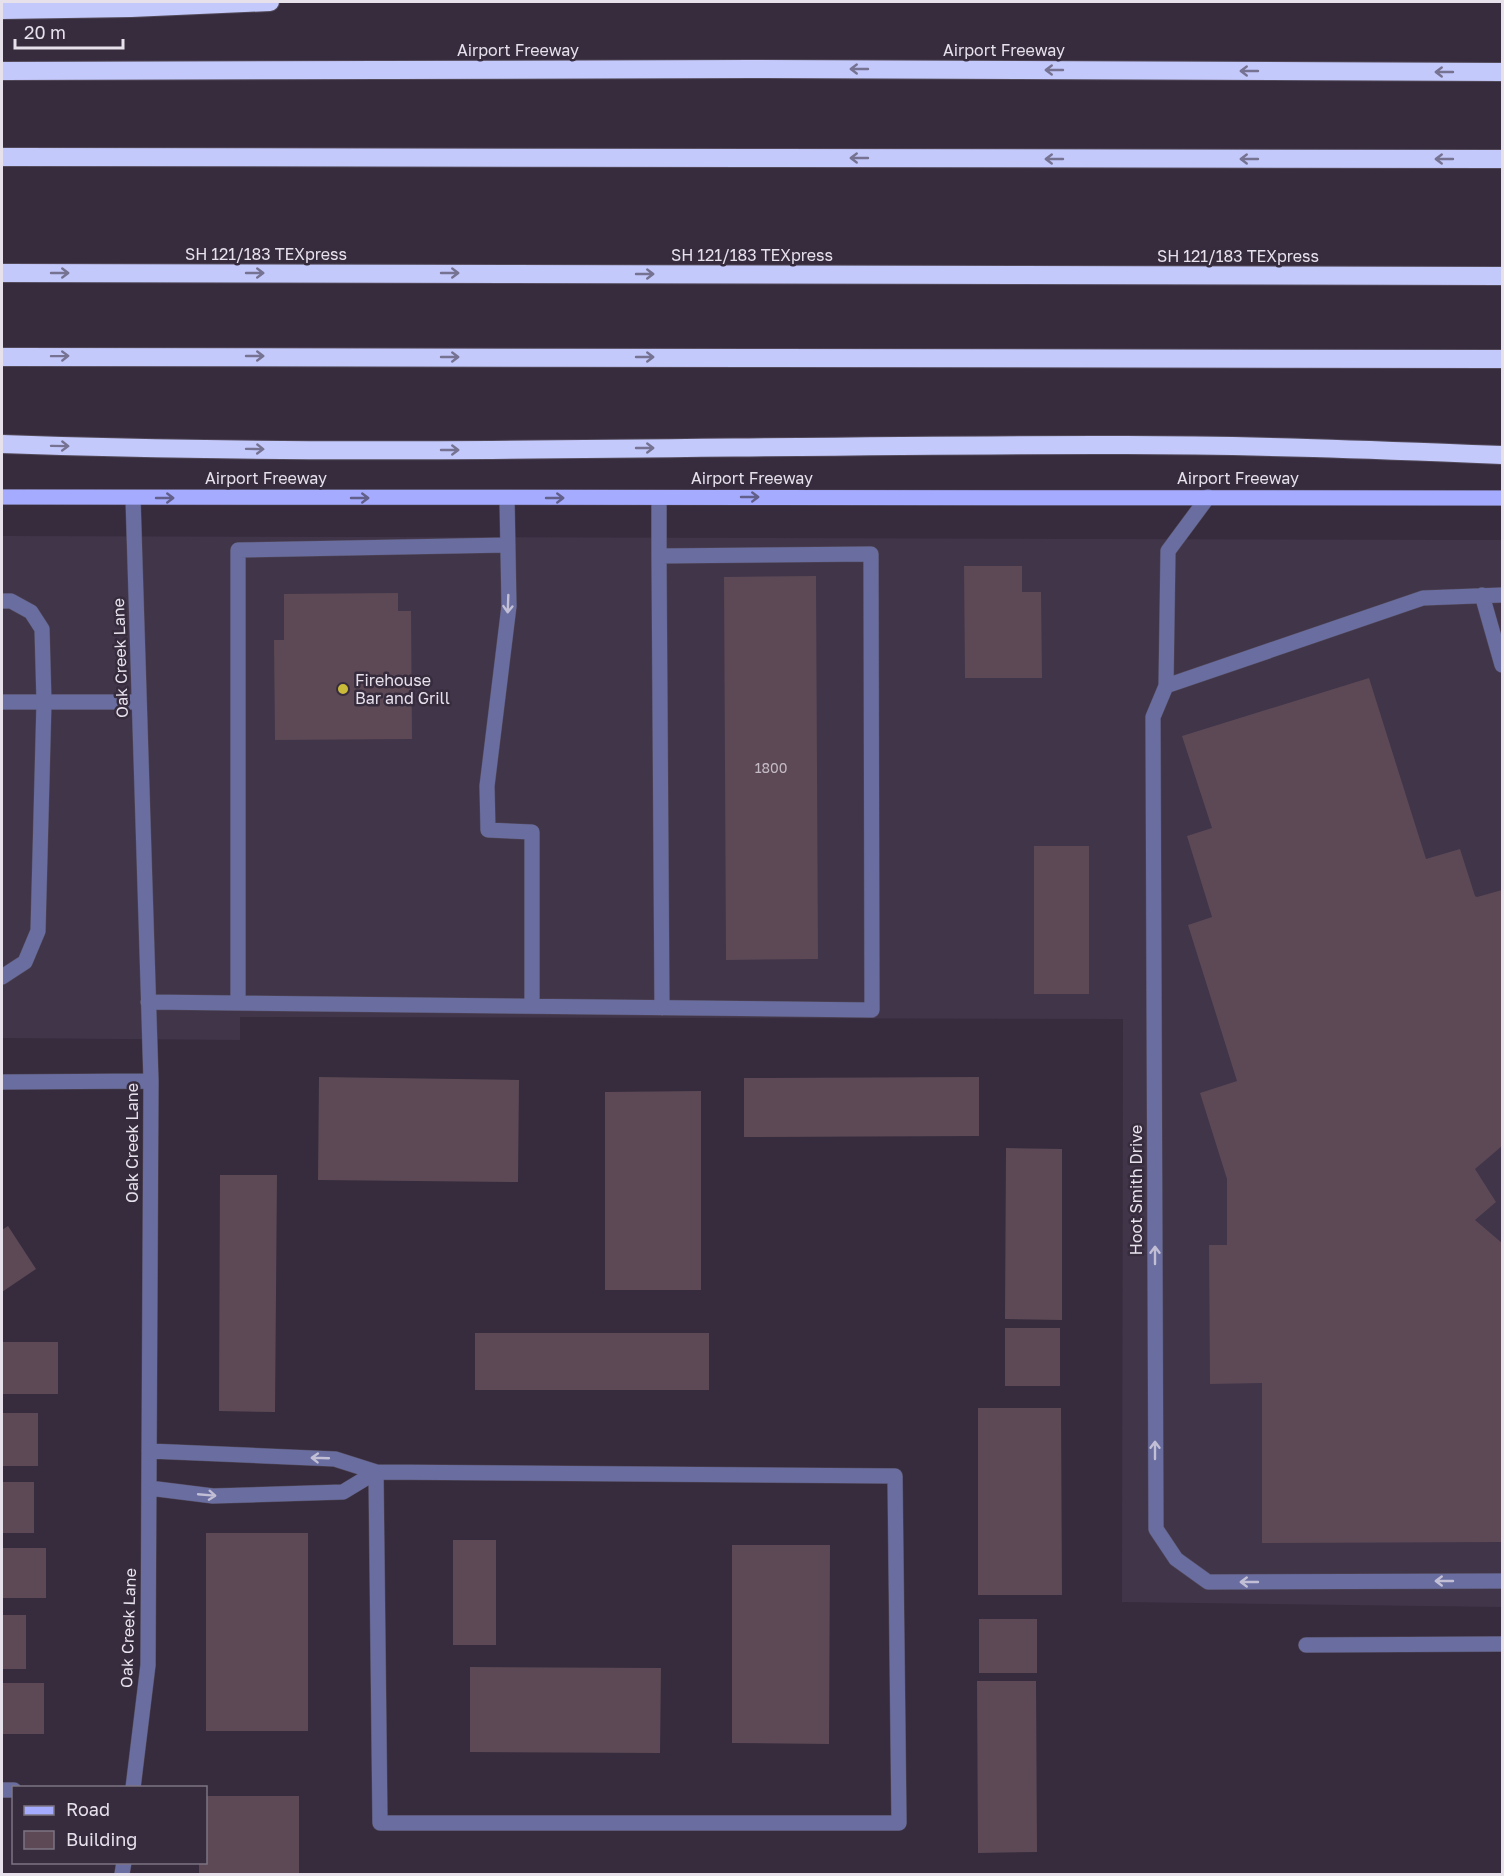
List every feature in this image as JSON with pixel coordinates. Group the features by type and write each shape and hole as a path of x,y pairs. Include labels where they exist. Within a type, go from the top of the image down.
{"highway":[{"path":"2,10 131,8 270,2"},
{"name":"Airport Freeway","path":"2,71 777,69 1503,72"},
{"path":"2,157 1503,159"},
{"name":"SH 121/183 TEXpress","path":"2,273 1503,276"},
{"path":"2,357 1503,359"},
{"path":"2,444 348,450 1135,445 1294,447 1503,455"}],"main road":[{"name":"Airport Freeway","path":"2,497 1503,498"}],"street":[{"name":"Hoot Smith Drive","path":"1208,497 1168,551 1166,686 1153,717 1156,1529 1176,1559 1208,1582 1503,1581"},
{"name":"Oak Creek Lane","path":"133,498 151,1081 148,1665 133,1786"},
{"path":"507,498 509,606 488,786 488,830 532,832 532,1006"},
{"path":"659,498 662,1008"},
{"path":"237,1003 237,550 508,545"},
{"path":"148,1002 872,1010 872,554 659,556"},
{"path":"1166,686 1423,598 1503,595"},
{"path":"1482,596 1503,665"},
{"path":"2,601 11,601 31,612 42,629 45,702 38,931 25,962 2,977"},
{"path":"2,702 139,702"},
{"path":"2,1082 151,1081"},
{"path":"149,1451 335,1459 376,1472 895,1476 899,1823 380,1823 376,1472"},
{"path":"149,1488 213,1496 343,1492 376,1472"},
{"path":"1306,1646 1503,1644"}],"shaded area":[{"path":"2,536 1502,540 1502,1607 1122,1602 1123,1019 240,1017 240,1040 2,1038"}],"building":[{"path":"964,566 1022,566 1022,592 1041,592 1042,678 965,678"},
{"path":"816,576 818,959 726,960 724,577"},
{"name":"Firehouse Bar and Grill","path":"398,593 398,611 411,611 412,739 275,740 274,640 284,640 284,594"},
{"path":"1369,678 1426,859 1460,849 1475,896 1502,890 1502,1146 1475,1169 1496,1202 1475,1220 1502,1243 1502,1542 1262,1543 1262,1383 1210,1384 1209,1245 1227,1245 1227,1179 1200,1093 1237,1081 1188,925 1212,917 1187,836 1212,828 1182,736"},
{"path":"1034,846 1089,846 1089,994 1034,994"},
{"path":"319,1077 519,1080 518,1182 318,1180"},
{"path":"979,1077 979,1136 744,1137 744,1078"},
{"path":"701,1091 701,1290 605,1290 605,1092"},
{"path":"1006,1148 1062,1149 1062,1320 1005,1319"},
{"path":"220,1175 277,1175 275,1412 219,1411"},
{"path":"8,1226 36,1269 2,1292 2,1230"},
{"path":"1005,1328 1060,1328 1060,1386 1005,1386"},
{"path":"475,1333 709,1333 709,1390 475,1390"},
{"path":"2,1342 58,1342 58,1394 2,1394"},
{"path":"978,1408 1061,1408 1062,1595 978,1595"},
{"path":"2,1413 38,1413 38,1466 2,1466"},
{"path":"2,1482 34,1482 34,1533 2,1533"},
{"path":"206,1533 308,1533 308,1731 206,1731"},
{"path":"453,1540 496,1540 496,1645 453,1645"},
{"path":"732,1545 830,1545 829,1744 732,1743"},
{"path":"2,1548 46,1548 46,1598 2,1598"},
{"path":"2,1615 26,1615 26,1669 2,1669"},
{"path":"979,1619 1037,1619 1037,1673 979,1673"},
{"path":"470,1667 661,1668 660,1753 470,1752"},
{"path":"977,1681 1036,1681 1037,1852 978,1853"},
{"path":"2,1683 44,1683 44,1734 2,1734"},
{"path":"207,1796 299,1796 299,1874 199,1874 199,1864 207,1864"}],"place":[{"name":"Firehouse Bar and Grill","path":"343,689"}]}
